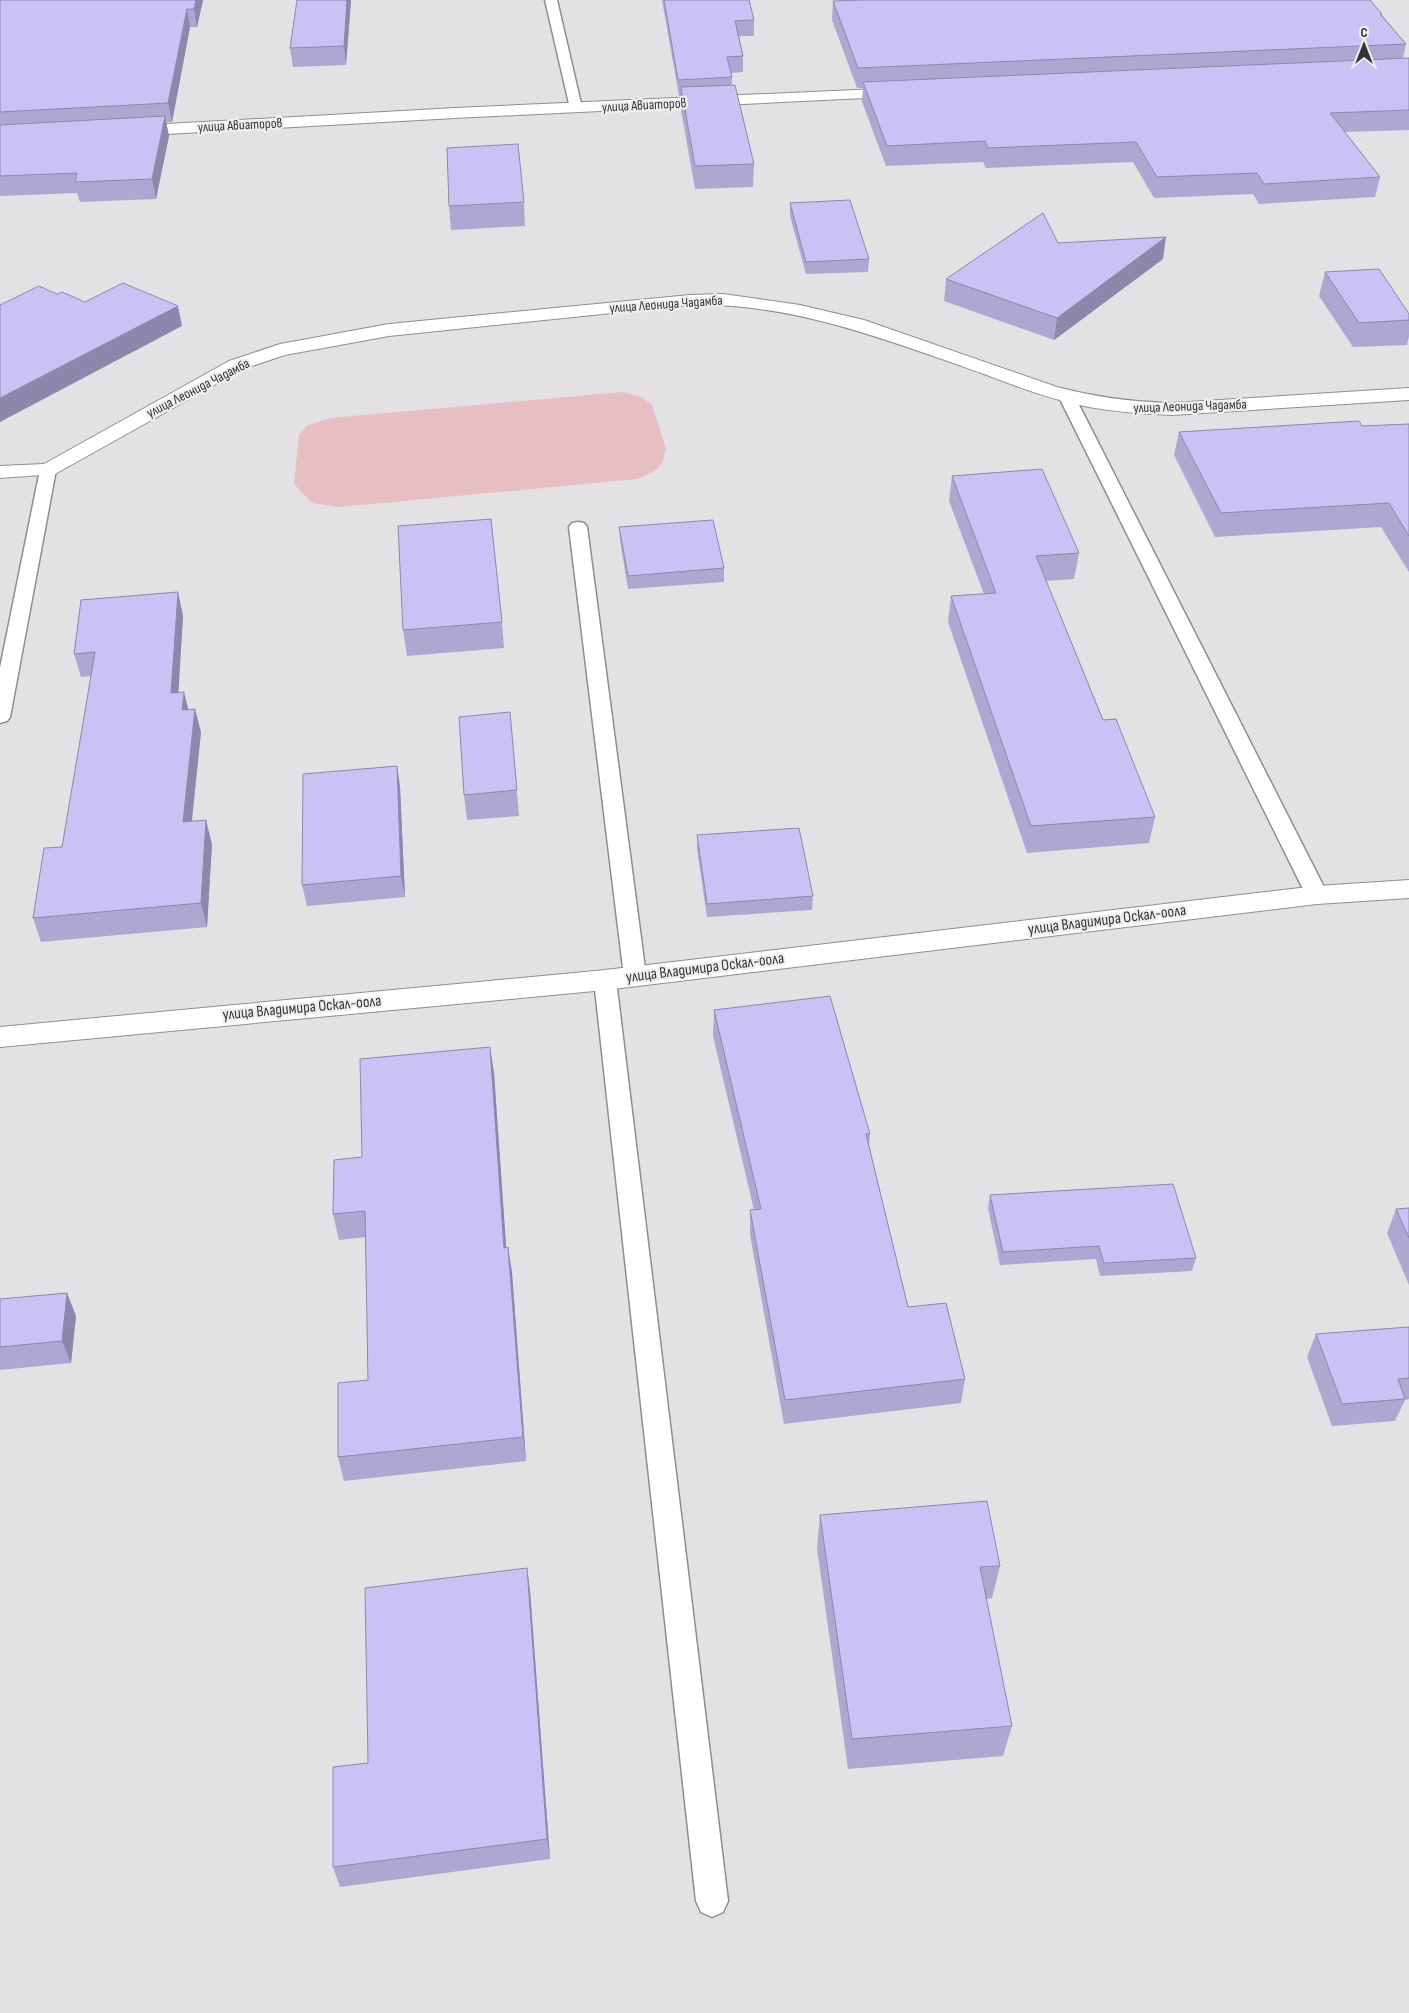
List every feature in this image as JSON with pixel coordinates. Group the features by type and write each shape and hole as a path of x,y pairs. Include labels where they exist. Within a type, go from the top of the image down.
{"street":[{"name":"улица Авиаторов","path":"118,132 576,108 913,93"},
{"name":"улица Леонида Чадамба","path":"0,472 48,470 236,365 280,350 332,339 390,330 690,300 723,299 754,303 857,324 1022,382 1089,401 1134,408 1172,409 1409,394"},
{"name":"улица Владимира Оскал-оола","path":"0,1037 605,980 1317,895 1409,889"}],"lane":[{"path":"552,0 576,108"},
{"path":"1066,395 1317,895"},
{"path":"0,717 48,470"},
{"path":"578,527 635,976"},
{"path":"605,980 712,1901"}],"shaded area":[{"path":"622,392 642,397 652,405 666,449 662,464 655,471 638,479 340,507 312,503 294,484 299,435 306,426 330,418"}],"building":[{"path":"0,0 196,0 194,9 187,9 168,103 0,112"},
{"path":"297,0 347,0 344,46 290,48"},
{"path":"664,0 749,0 754,20 735,21 743,56 727,57 732,77 678,80"},
{"path":"1370,0 1406,44 858,68 833,1"},
{"path":"1409,58 1409,110 1330,113 1380,177 1264,184 1257,173 1157,177 1136,142 988,148 985,141 887,146 863,82"},
{"path":"735,85 754,164 695,166 681,87"},
{"path":"165,116 152,179 75,182 77,173 0,176 0,125"},
{"path":"518,144 524,202 449,206 447,148"},
{"path":"850,200 869,259 806,262 790,203"},
{"path":"1043,213 1058,243 1166,237 1057,318 946,279"},
{"path":"1379,269 1409,314 1409,320 1359,323 1325,272"},
{"path":"123,283 178,306 0,398 0,305 39,286 57,294 62,292 85,302"},
{"path":"1359,421 1362,426 1409,424 1409,536 1389,503 1221,513 1179,432"},
{"path":"1042,469 1079,553 1036,556 1103,720 1116,719 1155,817 1031,826 951,596 996,593 952,476"},
{"path":"491,519 502,622 403,630 398,526"},
{"path":"713,520 724,568 628,576 619,527"},
{"path":"178,592 171,693 184,692 182,710 195,709 183,822 206,820 201,903 33,918 44,848 62,847 95,652 74,654 81,600"},
{"path":"510,712 517,790 464,795 459,717"},
{"path":"397,766 401,876 302,885 303,774"},
{"path":"799,828 813,896 707,904 697,835"},
{"path":"830,996 870,1134 866,1134 908,1307 946,1303 965,1379 785,1400 750,1210 761,1209 714,1010"},
{"path":"490,1047 504,1248 508,1247 523,1437 338,1457 338,1383 368,1380 365,1211 333,1214 334,1160 362,1157 360,1059"},
{"path":"1173,1184 1196,1258 1104,1263 1099,1246 1003,1252 990,1195"},
{"path":"1409,1208 1409,1238 1396,1209"},
{"path":"67,1293 62,1341 0,1347 0,1299"},
{"path":"1409,1327 1409,1378 1398,1379 1405,1399 1342,1404 1316,1334"},
{"path":"987,1501 1000,1566 980,1567 1012,1726 852,1739 820,1515"},
{"path":"527,1568 547,1839 333,1867 333,1767 368,1763 365,1588"}]}
